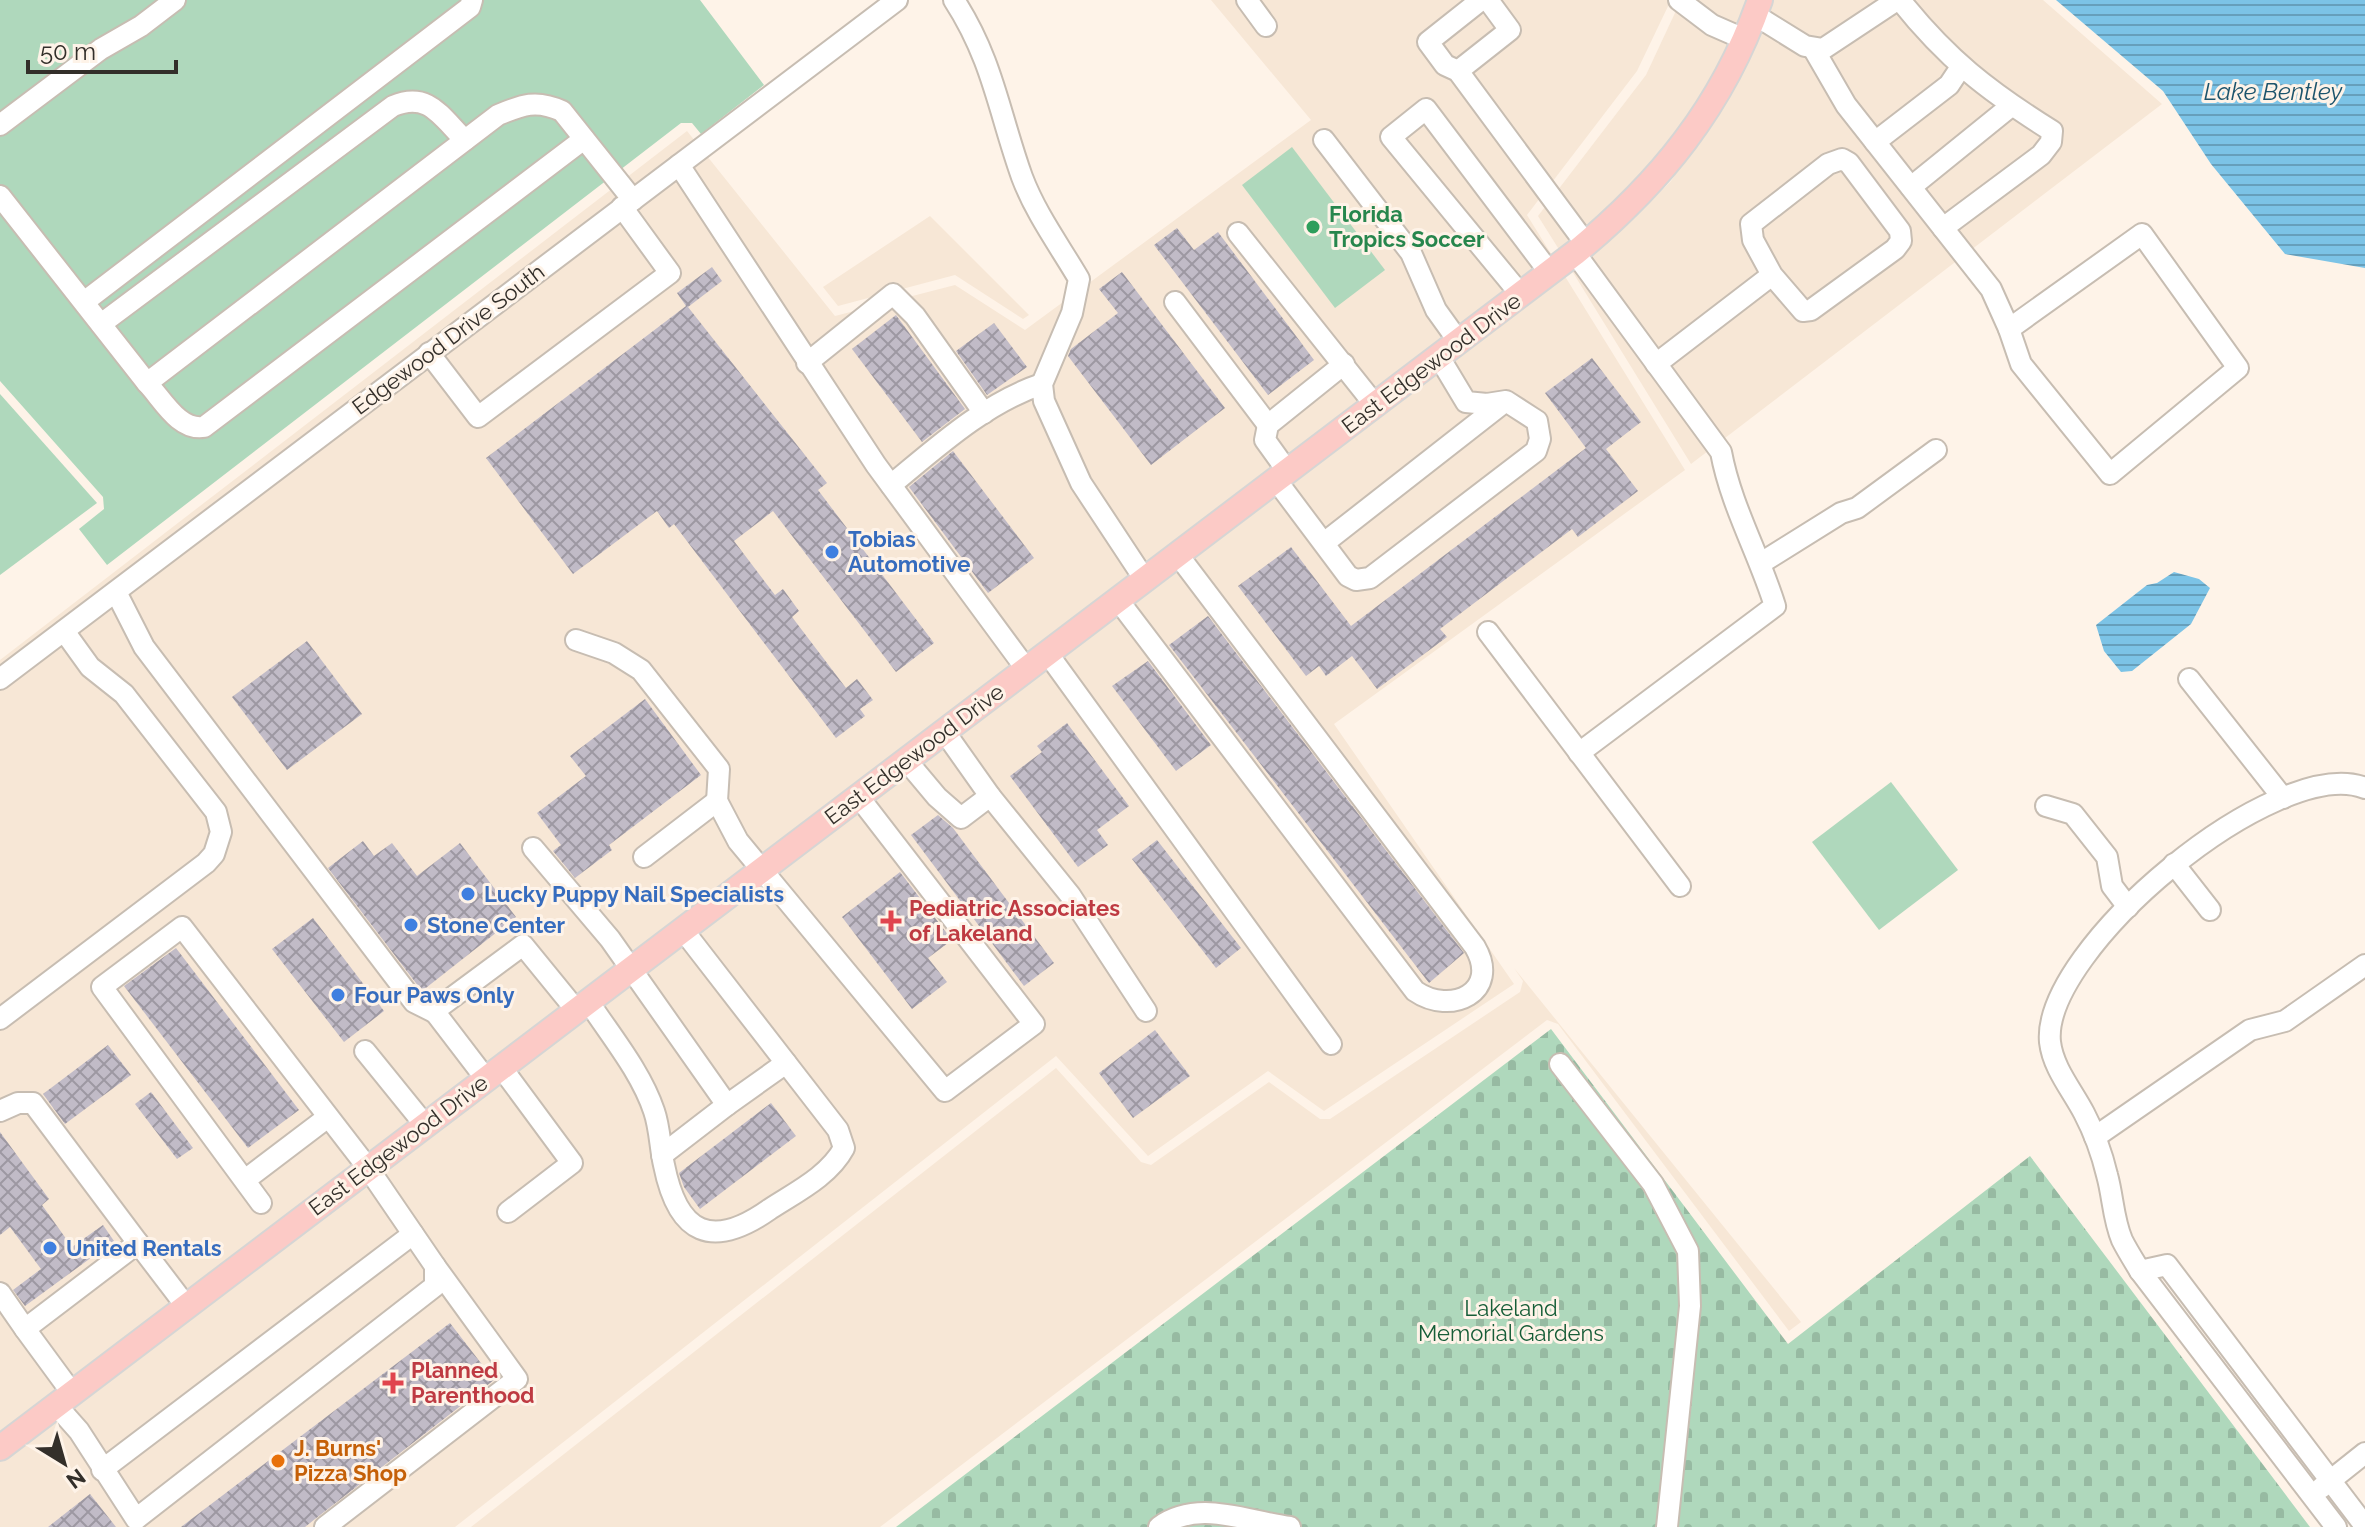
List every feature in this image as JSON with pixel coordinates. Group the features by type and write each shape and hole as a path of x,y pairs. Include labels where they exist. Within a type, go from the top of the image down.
{"main road":[{"name":"East Edgewood Drive","path":"0,1448 1581,249 1662,174 1698,124 1758,8"}],"street":[{"path":"0,125 101,49 141,26 175,0"},
{"path":"84,302 470,7 472,0"},
{"name":"Edgewood Drive South","path":"0,679 897,0"},
{"path":"954,0 989,67 1022,177 1039,214 1079,279 1072,313 1042,384 1044,401 1081,483 1145,580"},
{"path":"1247,0 1266,26"},
{"path":"1481,0 1428,42 1445,65 1458,71 1656,364 1721,452 1727,486 1761,563 1775,606 1579,753"},
{"path":"1458,71 1510,30 1488,0"},
{"path":"1679,0 1712,25 1744,39"},
{"path":"1758,8 1805,46 1823,49 1898,0 1931,40 1961,67 2011,106 2052,131 2051,142 2041,155 1943,228"},
{"path":"1813,48 1846,105 1991,289 2021,364 2110,474 2238,368 2142,234 2009,329"},
{"path":"1875,142 1949,85 1961,67"},
{"path":"101,324 393,106 410,99 427,102 465,140"},
{"path":"147,383 498,115 527,103 545,103 562,111 628,204 670,273 478,417 429,353"},
{"path":"1911,187 2011,106"},
{"path":"1521,295 1391,137 1426,109 1550,273"},
{"path":"0,196 147,383 184,425 193,429 204,427 584,139"},
{"path":"1324,140 1411,253 1436,310 1459,342"},
{"path":"1842,159 1849,163 1900,231 1901,241 1895,249 1811,310 1803,311 1772,275 1753,240 1751,224 1828,164 1842,159"},
{"path":"679,165 807,363 891,485 1027,670"},
{"path":"1238,233 1375,405"},
{"path":"1656,364 1772,275"},
{"path":"807,363 893,294 915,316 984,413"},
{"path":"1175,302 1268,425"},
{"path":"1344,364 1268,425 1265,440 1282,476 1324,543 1348,576 1356,580 1370,578 1536,451 1540,439 1537,421 1506,401 1487,404 1466,402 1439,357"},
{"path":"891,485 984,413 1015,393 1042,384"},
{"path":"1324,543 1506,401"},
{"path":"1761,563 1841,513 1857,508 1936,450"},
{"path":"1118,600 1415,991 1429,1001 1447,1004 1467,996 1480,983 1484,971 1475,947 1178,555"},
{"path":"116,592 144,647 414,1002 436,1013 572,1163 508,1212"},
{"path":"0,1019 206,863 214,854 221,832 216,812 161,741 124,694 90,667 64,631"},
{"path":"1488,632 1680,886"},
{"path":"576,640 614,653 641,670 719,769 717,801 738,841 945,1091 1034,1024 858,796"},
{"path":"1048,654 1331,1044"},
{"path":"2189,679 2283,798"},
{"path":"944,731 990,796 1070,895 1146,1011"},
{"path":"906,760 937,797 961,818 990,796"},
{"path":"2336,1527 2140,1271 2122,1239 2095,1137 2057,1066 2050,1041 2054,1008 2073,975 2128,907 2174,864 2241,819 2283,798 2314,786 2354,783 2365,788"},
{"path":"644,857 717,801"},
{"path":"2046,806 2073,814 2107,857 2112,886 2128,907"},
{"path":"533,848 589,913 727,1105"},
{"path":"2174,864 2210,910"},
{"path":"261,1203 102,987 182,927 368,1168 517,1379 325,1527"},
{"path":"436,1013 523,945 582,1006 637,1077 655,1112 672,1197 682,1214 698,1228 711,1233 731,1232 753,1222 835,1164 844,1148 838,1130 683,930"},
{"path":"2095,1137 2250,1030 2285,1021 2365,965"},
{"path":"365,1051 425,1125"},
{"path":"662,1155 786,1063"},
{"path":"1560,1064 1653,1184 1688,1251 1688,1336 1667,1527"},
{"path":"0,1111 18,1103 33,1103 186,1306"},
{"path":"245,1180 328,1117"},
{"path":"102,1470 413,1234"},
{"path":"25,1329 138,1243"},
{"path":"2140,1271 2167,1265 2365,1526"},
{"path":"0,1293 25,1329 102,1470 139,1523 435,1286 435,1266"},
{"path":"2311,1495 2365,1453"},
{"path":"1159,1527 1176,1515 1192,1511 1287,1527"}],"shaded area":[{"path":"1211,0 1671,0 1637,71 1527,215 1685,470 1334,724 1514,984 1324,1111 1268,1071 1148,1156 1056,1056 455,1527 0,1527 0,660 687,131 835,316 955,285 1025,330 1311,120"},
{"path":"1681,0 1749,0 1719,66 1654,166 1560,251 1538,216 1646,75"},
{"path":"1772,0 2043,0 2162,104 1691,464 1572,271 1635,218 1671,181 1738,79"},
{"path":"930,216 1029,315 1023,319 955,275 838,306 823,287"},
{"path":"1514,968 1801,1322 1789,1331 1558,1024 1547,1020 880,1527 471,1527 1056,1068 1141,1162 1151,1165 1269,1082 1320,1119 1330,1119 1520,992 1523,981"}],"green space":[{"path":"0,0 700,0 764,85 701,134 692,123 681,123 107,565 79,529 104,509 103,497 0,381"},
{"name":"Florida Tropics Soccer","path":"1292,147 1385,270 1335,308 1242,185"},
{"path":"0,394 97,503 0,575"},
{"path":"1891,782 1958,870 1879,930 1812,842"},
{"name":"Lakeland Memorial Gardens","path":"1551,1029 1788,1344 2030,1156 2310,1527 896,1527"}],"water":[{"name":"Lake Bentley","path":"2056,0 2365,0 2365,268 2285,254 2211,164 2163,91"},
{"path":"2174,572 2199,579 2210,588 2191,624 2132,671 2121,672 2104,651 2096,625 2147,585 2157,583"}],"building":[{"path":"1177,228 1194,250 1218,232 1314,360 1268,395 1154,245"},
{"path":"712,267 722,281 688,307 827,483 818,490 934,643 896,672 773,511 734,541 775,595 783,589 799,611 792,617 846,688 857,679 873,700 860,709 865,716 836,738 674,524 669,528 657,511 573,574 486,458 686,306 677,293"},
{"path":"1122,272 1225,408 1151,465 1068,356 1071,349 1118,313 1099,289"},
{"path":"896,315 965,409 922,442 852,349"},
{"path":"994,323 1027,367 987,395 956,351"},
{"path":"1592,358 1641,422 1606,449 1638,491 1578,537 1572,529 1440,629 1447,637 1377,689 1352,656 1326,676 1319,666 1306,676 1238,586 1291,547 1351,626 1586,448 1545,393"},
{"path":"953,451 1034,558 988,593 909,487"},
{"path":"1208,616 1464,953 1429,983 1169,645"},
{"path":"307,641 362,714 287,770 232,697"},
{"path":"1148,661 1211,745 1176,771 1112,686"},
{"path":"645,699 701,775 609,845 612,850 575,878 553,851 561,845 537,813 586,776 570,756"},
{"path":"1067,723 1129,806 1097,830 1108,845 1078,867 1010,776 1042,752 1037,746"},
{"path":"938,815 953,828 1054,963 1024,986 911,835"},
{"path":"1157,840 1241,948 1216,968 1132,859"},
{"path":"363,841 374,856 392,843 417,876 460,843 516,917 422,991 328,868"},
{"path":"900,872 952,940 928,958 947,982 912,1009 842,917"},
{"path":"313,918 384,1011 344,1042 272,949"},
{"path":"176,948 299,1110 248,1148 124,986"},
{"path":"1155,1030 1190,1076 1133,1118 1099,1073"},
{"path":"108,1045 131,1075 65,1124 43,1094"},
{"path":"151,1092 193,1148 177,1159 135,1104"},
{"path":"771,1103 796,1136 700,1209 684,1187 679,1173"},
{"path":"0,1132 49,1199 42,1205 72,1247 103,1225 114,1241 25,1306 13,1290 41,1269 10,1227 0,1235"},
{"path":"450,1323 494,1380 305,1527 181,1527"},
{"path":"90,1494 116,1527 48,1527"}],"place":[{"name":"Florida Tropics Soccer","path":"1313,227"},
{"name":"Tobias Automotive","path":"832,552"},
{"name":"Lucky Puppy Nail Specialists","path":"468,894"},
{"name":"Pediatric Associates of Lakeland","path":"891,921"},
{"name":"Stone Center","path":"411,925"},
{"name":"Four Paws Only","path":"338,995"},
{"name":"United Rentals","path":"50,1248"},
{"name":"Planned Parenthood","path":"393,1383"},
{"name":"J. Burns' Pizza Shop","path":"278,1461"}]}
